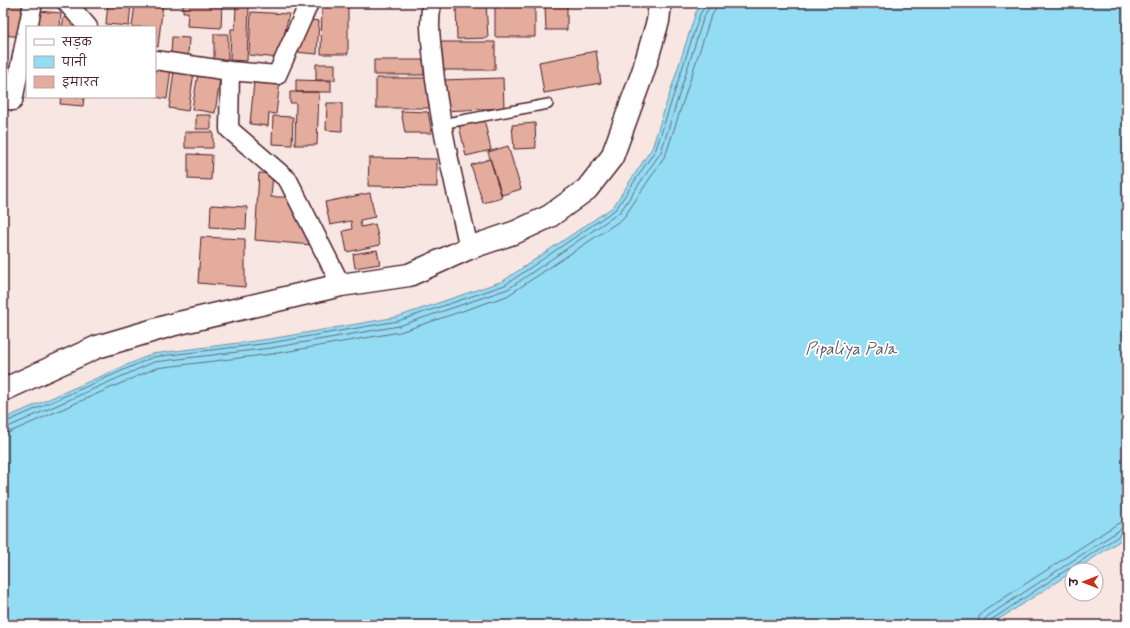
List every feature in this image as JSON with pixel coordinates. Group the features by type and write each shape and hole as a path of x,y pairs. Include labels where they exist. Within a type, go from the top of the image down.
{"street":[{"path":"28,26 33,3"},
{"path":"67,3 87,26"},
{"path":"156,60 230,71 277,75 309,3"},
{"path":"432,3 430,13 430,30 435,87 441,124 470,248"},
{"path":"3,390 97,347 174,324 341,285 409,275 470,248 516,232 550,216 587,189 612,157 643,72 658,21 660,3"},
{"path":"13,101 26,36"},
{"path":"230,71 229,130 288,180 341,285"}],"lane":[{"path":"441,124 548,104"}],"water":[{"name":"Pipaliya Pala","path":"702,3 1127,3 1127,536 1087,562 1064,562 1064,577 990,625 3,625 3,419 152,354 270,339 397,317 503,281 613,207 652,148 696,12"}],"building":[{"path":"3,3 28,3 23,37 3,35"},
{"path":"108,3 131,3 129,26 106,24"},
{"path":"135,3 163,3 158,47 156,46 156,26 132,26"},
{"path":"183,3 222,3 221,28 187,26 188,12 183,12"},
{"path":"322,3 348,3 348,54 321,54"},
{"path":"486,3 488,38 457,39 456,4"},
{"path":"495,5 535,5 535,37 495,37"},
{"path":"567,5 567,30 546,30 545,6"},
{"path":"236,6 249,6 247,61 230,60 231,29 235,29"},
{"path":"37,11 61,13 60,26 35,26"},
{"path":"251,12 289,14 279,58 249,55"},
{"path":"64,17 74,20 79,26 62,26"},
{"path":"309,20 319,21 317,54 294,52"},
{"path":"214,34 228,34 228,60 214,60"},
{"path":"172,37 189,38 188,56 171,55"},
{"path":"440,42 495,42 495,70 440,70"},
{"path":"596,51 601,83 544,93 539,62"},
{"path":"374,60 424,60 424,75 374,75"},
{"path":"316,64 335,64 335,80 316,80"},
{"path":"156,67 171,69 167,99 156,97"},
{"path":"174,71 194,73 188,111 169,108"},
{"path":"198,74 220,78 215,113 192,109"},
{"path":"376,78 430,78 430,108 376,108"},
{"path":"503,78 504,108 443,111 442,80"},
{"path":"296,80 331,81 331,92 296,92"},
{"path":"280,81 276,114 269,113 268,126 250,124 254,82"},
{"path":"290,92 319,92 317,145 295,145 296,103 290,103"},
{"path":"61,98 84,98 83,106 60,104"},
{"path":"327,103 342,103 342,131 326,130"},
{"path":"401,111 428,112 432,133 405,133"},
{"path":"196,115 211,115 211,129 196,129"},
{"path":"273,116 293,117 292,145 272,144"},
{"path":"484,119 491,150 466,156 459,125"},
{"path":"535,123 536,148 514,149 512,125"},
{"path":"185,132 213,132 213,148 185,148"},
{"path":"508,146 521,189 502,195 488,152"},
{"path":"188,154 212,155 211,180 188,179"},
{"path":"369,158 437,159 437,187 368,186"},
{"path":"490,159 502,198 483,203 471,165"},
{"path":"259,173 273,174 271,197 293,197 312,245 255,240"},
{"path":"370,193 375,217 360,220 361,227 375,224 380,245 347,252 343,231 352,229 351,221 330,225 325,202"},
{"path":"211,205 247,207 246,229 210,227"},
{"path":"201,237 245,239 245,287 198,283"},
{"path":"377,250 380,264 355,268 353,254"}]}
